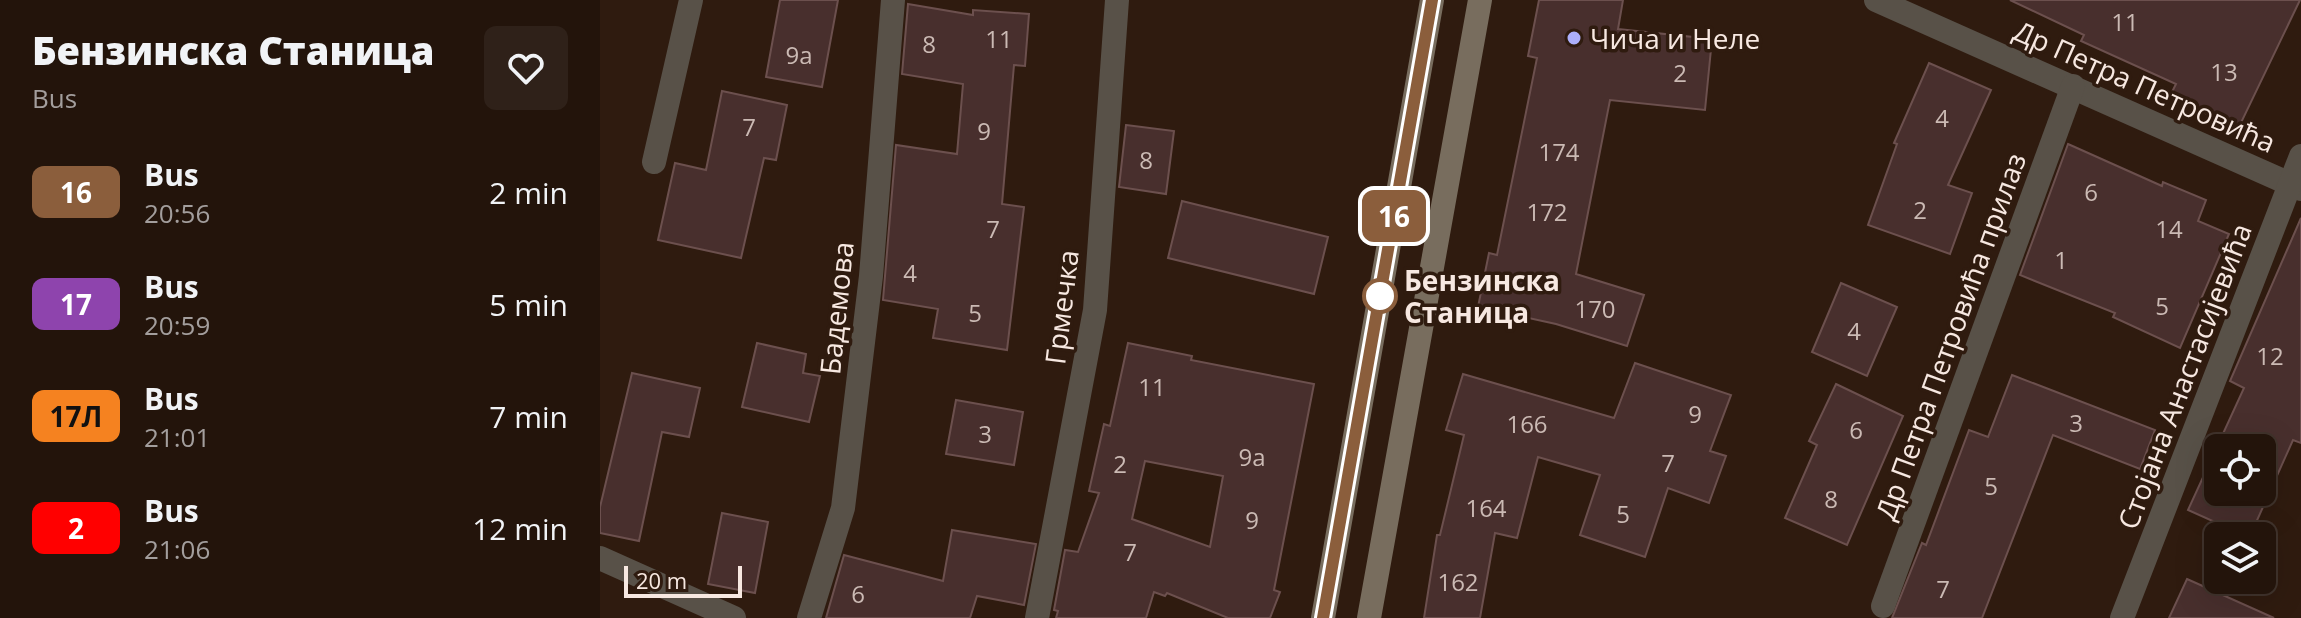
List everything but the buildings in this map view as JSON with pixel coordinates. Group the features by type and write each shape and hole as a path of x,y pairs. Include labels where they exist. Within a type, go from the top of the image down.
{"main road":[{"path":"1323,618 1432,0"},
{"path":"1369,618 1480,0"}],"street":[{"path":"654,162 691,0"},
{"name":"Бадемова","path":"809,618 843,508 871,276 893,0"},
{"name":"Грмечка","path":"1037,618 1095,310 1117,0"},
{"name":"Др Петра Петровића","path":"1876,0 2296,187"},
{"name":"Др Петра Петровића прилаз","path":"1883,606 2073,86"},
{"name":"Стојана Анастасијевића","path":"2122,618 2296,187 2301,156"},
{"path":"600,558 734,618"}],"bus line":[{"name":"16","path":"1323,618 1432,0"}],"place":[{"name":"Чича и Неле","path":"1574,38"},
{"name":"Бензинска Станица","path":"1380,296"}]}
